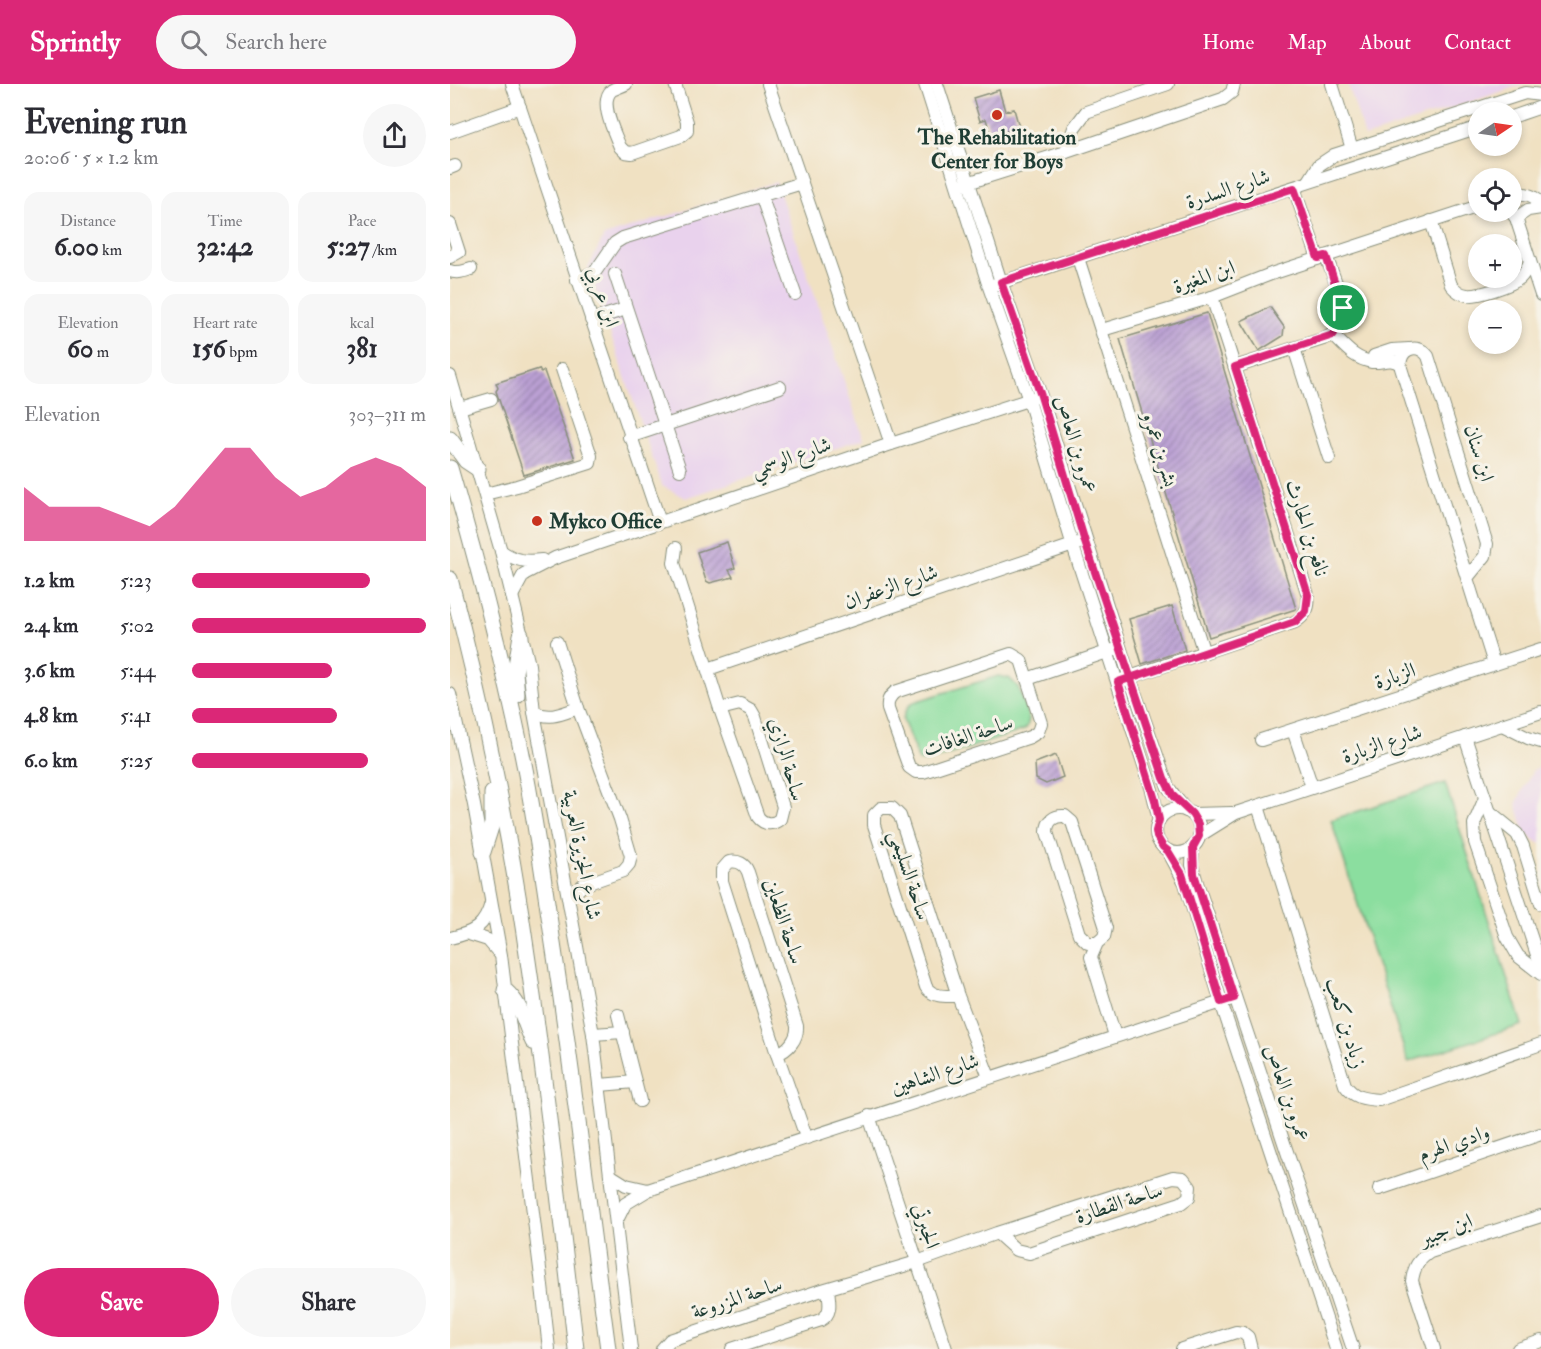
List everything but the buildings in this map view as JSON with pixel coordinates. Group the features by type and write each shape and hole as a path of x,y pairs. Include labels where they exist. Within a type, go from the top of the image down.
{"main road":[{"path":"450,439 466,461 478,469"},
{"name":"شارع الجزيرة العربية","path":"450,468 472,542 521,749 565,1026 608,1349"},
{"path":"450,579 494,764 525,937 576,1349"},
{"path":"521,635 515,672 521,724 521,749"},
{"path":"483,852 492,824 491,783 494,764"},
{"path":"505,990 518,1004 541,1056"}],"street":[{"name":"ابن عربي","path":"512,84 629,437 660,522"},
{"path":"626,84 611,91 606,100 607,110 620,147 625,152 632,153 681,136 687,131 687,122 675,84"},
{"path":"768,84 891,444"},
{"name":"عمرو بن العاص","path":"925,84 963,184 1120,648 1124,680 1159,820"},
{"name":"عمرو بن العاص","path":"937,84 963,184"},
{"path":"1066,152 1074,128 1086,112 1168,84"},
{"path":"963,184 1223,99 1230,95 1234,84"},
{"path":"1332,84 1352,149"},
{"path":"1309,181 1323,161 1334,155 1525,93 1541,95"},
{"path":"450,132 520,107"},
{"path":"1522,114 1541,107"},
{"name":"شارع السدرة","path":"995,284 1468,130"},
{"path":"577,280 594,272 618,239 802,183"},
{"path":"1235,367 1333,335 1342,321 1343,308 1294,188"},
{"path":"1522,193 1532,195 1541,206 1522,212"},
{"path":"760,195 795,294"},
{"name":"ابن المغيرة","path":"1102,330 1212,297 1322,257 1468,209"},
{"path":"1431,221 1450,285 1457,292 1475,295 1511,284 1520,278 1530,262"},
{"path":"1516,222 1541,296"},
{"path":"450,224 459,252 450,257"},
{"name":"بشر بن عمرو","path":"1078,258 1204,652"},
{"path":"450,270 454,273 471,269"},
{"path":"615,274 680,470"},
{"name":"نافع بن الحارث","path":"1124,680 1295,622 1304,616 1309,601 1212,297"},
{"path":"591,320 626,309"},
{"path":"1333,335 1355,356 1374,362 1390,360 1400,364"},
{"path":"1294,348 1329,458"},
{"path":"1368,360 1392,350 1409,349"},
{"path":"1409,349 1403,353 1400,364 1494,664"},
{"name":"ابن سنان","path":"1409,349 1420,349 1428,356 1487,544 1485,556 1467,578"},
{"path":"485,494 590,463 591,456 562,369"},
{"name":"شارع الجزيرة العربية","path":"450,376 501,551 530,670 534,712 593,1034 631,1349"},
{"path":"629,437 780,387"},
{"name":"عمرو بن العاص","path":"1035,398 1072,546 1107,652 1124,680 1168,788 1189,812"},
{"name":"شارع الوسمي","path":"512,596 524,574 555,558 891,444 1035,398"},
{"path":"460,408 491,399"},
{"name":"شارع الزعفران","path":"708,669 1085,542"},
{"name":"ساحة الرازي","path":"676,548 675,563 720,709 758,817 769,824 777,822 783,815 783,807 755,717 751,710 740,704 720,709"},
{"name":"شارع الوسمي","path":"501,551 523,562 555,558"},
{"path":"556,642 620,819 631,856 629,864 623,871 583,885 569,898"},
{"path":"1027,679 1120,648"},
{"name":"الزبارة","path":"1261,740 1541,649"},
{"name":"ساحة الغافات","path":"1011,654 1021,660 1027,679 1041,723 1034,735 923,772 916,772 909,767 888,709 887,704 891,695 1011,654"},
{"path":"450,694 483,852 501,955 549,1349"},
{"path":"534,712 555,717 578,708"},
{"name":"شارع الزبارة","path":"1196,841 1236,813 1541,712"},
{"path":"1502,725 1541,742"},
{"path":"1293,730 1312,787"},
{"path":"1466,737 1541,967"},
{"path":"1485,798 1474,824 1475,842 1512,947 1526,963 1541,974"},
{"name":"زياد بن كعب","path":"1258,806 1345,1085 1350,1092 1359,1098 1379,1100 1541,1044"},
{"name":"ساحة السليمي","path":"958,996 936,995 926,987 874,825 874,815 881,808 892,808 900,816 958,996 989,1077"},
{"path":"1174,809 1189,812 1198,824 1196,841 1181,852 1168,851 1157,837 1159,820 1168,811 1174,809"},
{"name":"شارع الزبارة","path":"1189,812 1236,813"},
{"path":"1490,812 1517,834 1535,863 1541,904"},
{"path":"1058,816 1068,818 1072,822 1106,928 1104,937 1097,943 1091,957 1113,1037 1047,832 1050,822 1058,816"},
{"name":"عمرو بن العاص","path":"1196,841 1194,874 1353,1349"},
{"name":"عمرو بن العاص","path":"1168,851 1185,883 1221,1002 1336,1349"},
{"name":"ساحة الظعاين","path":"777,1054 784,1051 795,1038 797,1026 748,872 743,864 733,862 724,867 721,877 777,1054 806,1137"},
{"path":"450,939 469,934 484,920 492,901"},
{"path":"469,934 488,940 501,955"},
{"path":"1079,934 1088,943 1097,943"},
{"name":"شارع الشاهين","path":"616,1221 625,1204 648,1190 1234,998"},
{"path":"618,1015 640,1101"},
{"path":"593,1034 623,1032"},
{"path":"600,1085 635,1082"},
{"name":"الجبرتي","path":"869,1116 946,1349"},
{"name":"وادي الهرم","path":"1379,1189 1541,1134"},
{"path":"610,1175 626,1185 648,1190"},
{"name":"ساحة القطارة","path":"917,1262 998,1233 1173,1177 1184,1178 1190,1187 1189,1197 1181,1203 1029,1253 1024,1254 1016,1250 998,1233"},
{"name":"ابن جبير","path":"1434,1349 1412,1281 1414,1269 1420,1259 1430,1252 1541,1216"},
{"name":"ساحة المزروعة","path":"662,1349 670,1340 917,1262"},
{"path":"732,1349 821,1320 829,1310 828,1289"},
{"path":"1182,1349 1236,1332 1248,1337 1251,1349"},
{"path":"1518,1349 1541,1341"}],"shaded area":[{"path":"1348,84 1524,84 1468,102 1365,137"},
{"path":"776,182 864,439 686,498 662,486 588,268 604,236"},
{"path":"1541,767 1541,844 1525,833 1516,804 1533,770"}],"green space":[{"path":"998,676 1009,678 1018,687 1029,719 1027,727 1024,730 926,762 919,761 903,720 908,707 914,702"},
{"path":"1445,783 1522,1025 1408,1062 1331,820"}],"place":[{"name":"The Rehabilitation Center for Boys","path":"997,115"},
{"name":"Mykco Office","path":"537,521"}],"route":[{"path":"1343,308 1326,256 1318,258 1294,188 1001,282 1041,396 1085,542 1130,678 1164,778 1173,796 1186,811 1196,818 1198,824 1199,836 1193,847 1192,865 1234,998 1221,1002 1182,874 1157,837 1156,825 1159,820 1155,800 1118,682 1130,678 1295,622 1304,616 1309,601 1308,595 1235,367 1333,335 1342,321 1343,308"}]}
